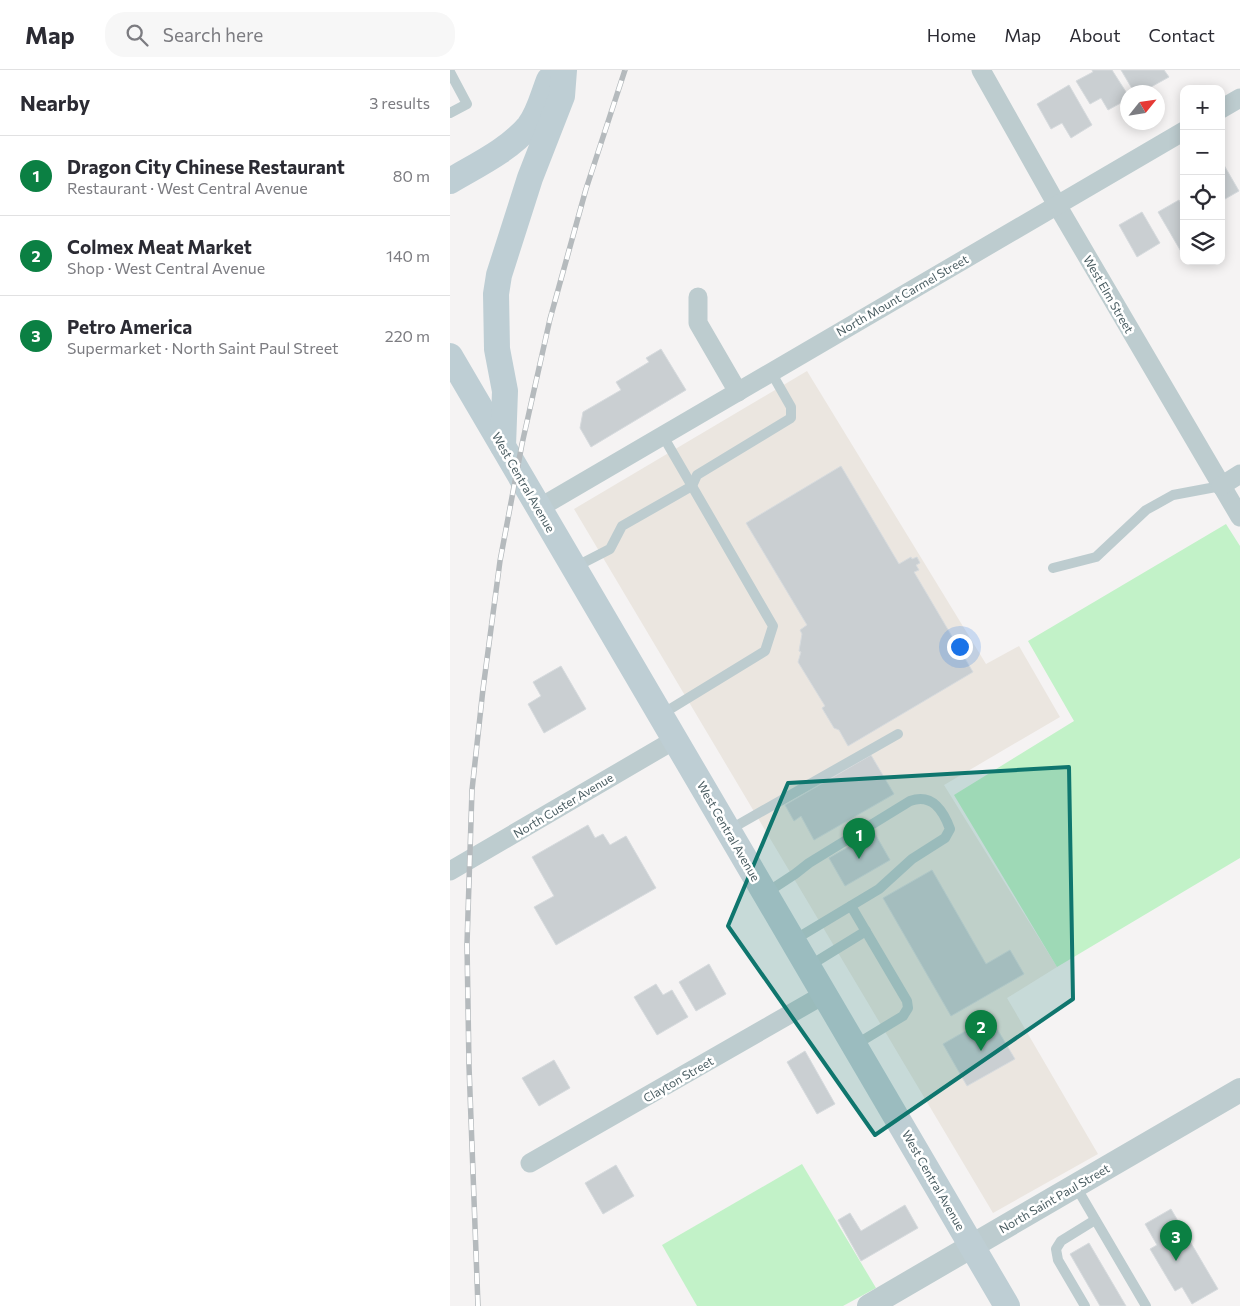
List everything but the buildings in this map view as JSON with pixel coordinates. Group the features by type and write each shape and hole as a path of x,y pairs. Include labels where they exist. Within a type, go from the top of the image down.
{"main road":[{"path":"450,181 500,151 528,126 538,109 553,70"},
{"path":"503,446 505,391 497,349 496,294 527,186 562,96 564,70"},
{"name":"West Central Avenue","path":"450,356 826,994 1007,1306"}],"street":[{"name":"West Elm Street","path":"981,70 1057,205 1240,517"},
{"path":"1225,107 1240,98"},
{"name":"North Mount Carmel Street","path":"539,508 1180,133"},
{"path":"698,297 698,323 738,392"},
{"path":"1221,486 1240,474"},
{"name":"North Custer Avenue","path":"450,872 676,739"},
{"name":"Clayton Street","path":"530,1163 826,994"},
{"name":"North Saint Paul Street","path":"869,1306 1240,1090"}],"lane":[{"path":"450,72 467,104 450,113"},
{"path":"574,567 610,548 622,526 692,486 698,475 791,418 791,407 771,372"},
{"path":"661,714 765,652 773,626 663,436"},
{"path":"1053,568 1096,557 1146,510 1174,495 1221,486"},
{"path":"729,830 898,734"},
{"path":"766,893 809,863 910,801 920,797 929,800 938,807 946,818 950,829 945,838 912,859 879,889 794,940"},
{"path":"851,906 907,1001 908,1008 903,1016 855,1045"},
{"path":"809,966 866,932"},
{"path":"1075,1185 1146,1306"},
{"path":"1085,1306 1058,1260 1056,1249 1061,1241 1095,1220"}],"highlighted area":[{"path":"1069,767 1073,999 875,1135 728,926 788,783"}],"shaded area":[{"path":"807,371 986,664 1019,646 1060,717 944,785 1057,967 1007,998 1098,1154 993,1213 574,509"}],"green space":[{"path":"1226,524 1240,546 1240,858 1057,967 954,795 1074,721 1028,641"},
{"path":"802,1164 876,1288 843,1306 697,1306 662,1245"}],"railway":[{"path":"478,1306 469,1066 467,944 472,790 483,689 500,561 522,444 550,319 586,189 625,70"}],"place":[{"name":"Dragon City Chinese Restaurant","path":"859,859"},
{"name":"Colmex Meat Market","path":"981,1051"},
{"name":"Petro America","path":"1176,1261"}]}
